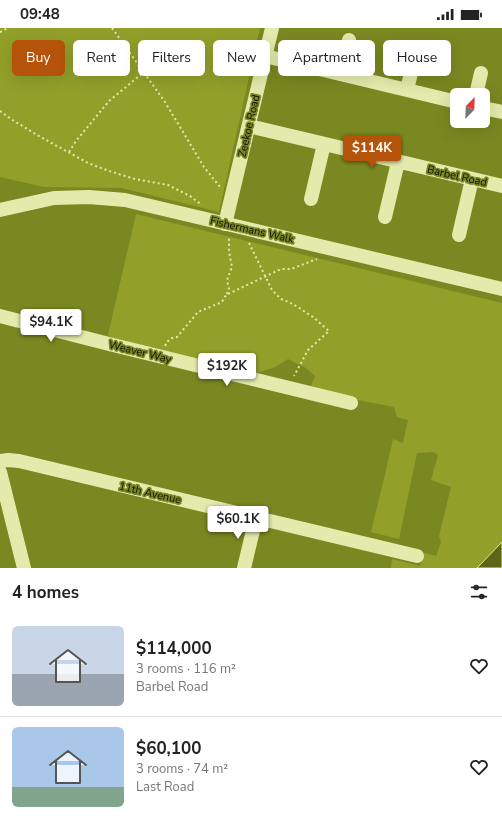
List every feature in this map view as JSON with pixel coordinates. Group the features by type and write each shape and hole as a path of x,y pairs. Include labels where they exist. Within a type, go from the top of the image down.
{"street":[{"name":"Zeekoe Road","path":"269,40 272,28"},
{"path":"478,88 481,73"},
{"name":"Zeekoe Road","path":"227,228 261,76"},
{"path":"349,76 450,100"},
{"path":"407,90 410,76"},
{"path":"490,109 502,112"},
{"name":"Barbel Road","path":"249,126 502,186"},
{"path":"311,199 324,144"},
{"path":"385,217 398,162"},
{"path":"459,235 472,179"},
{"name":"Fishermans Walk","path":"0,210 54,198 89,197 125,200 227,228 502,289"},
{"name":"Weaver Way","path":"0,316 159,357 351,403"},
{"name":"11th Avenue","path":"0,461 19,461 417,556"},
{"path":"0,472 24,568"},
{"path":"244,568 256,518"}],"path":[{"path":"0,32 8,28"},
{"path":"112,28 138,64"},
{"path":"69,152 76,141 109,101 139,76"},
{"path":"147,76 165,102 204,167 220,187"},
{"path":"0,111 37,135 88,163 122,176 168,185 190,196 203,205"},
{"path":"159,357 167,340 177,337 198,312 222,302 226,295 229,289 227,280 232,267 227,228"},
{"path":"248,240 272,290 282,299 294,304 313,317 329,331 308,350 289,388"},
{"path":"226,295 281,269 291,269 320,258"}],"shaded area":[{"path":"0,28 260,28 257,40 213,40 213,76 249,76 219,212 122,188 44,187 0,177"},
{"path":"136,214 502,303 502,568 391,568 392,559 420,566 424,553 436,556 441,542 439,536 451,487 431,480 438,455 434,452 417,453 399,539 371,532 393,439 403,443 408,420 397,417 394,407 358,400 311,386 315,376 306,368 288,359 275,367 254,374 116,340 108,335"},
{"path":"502,542 502,568 477,568"}]}
